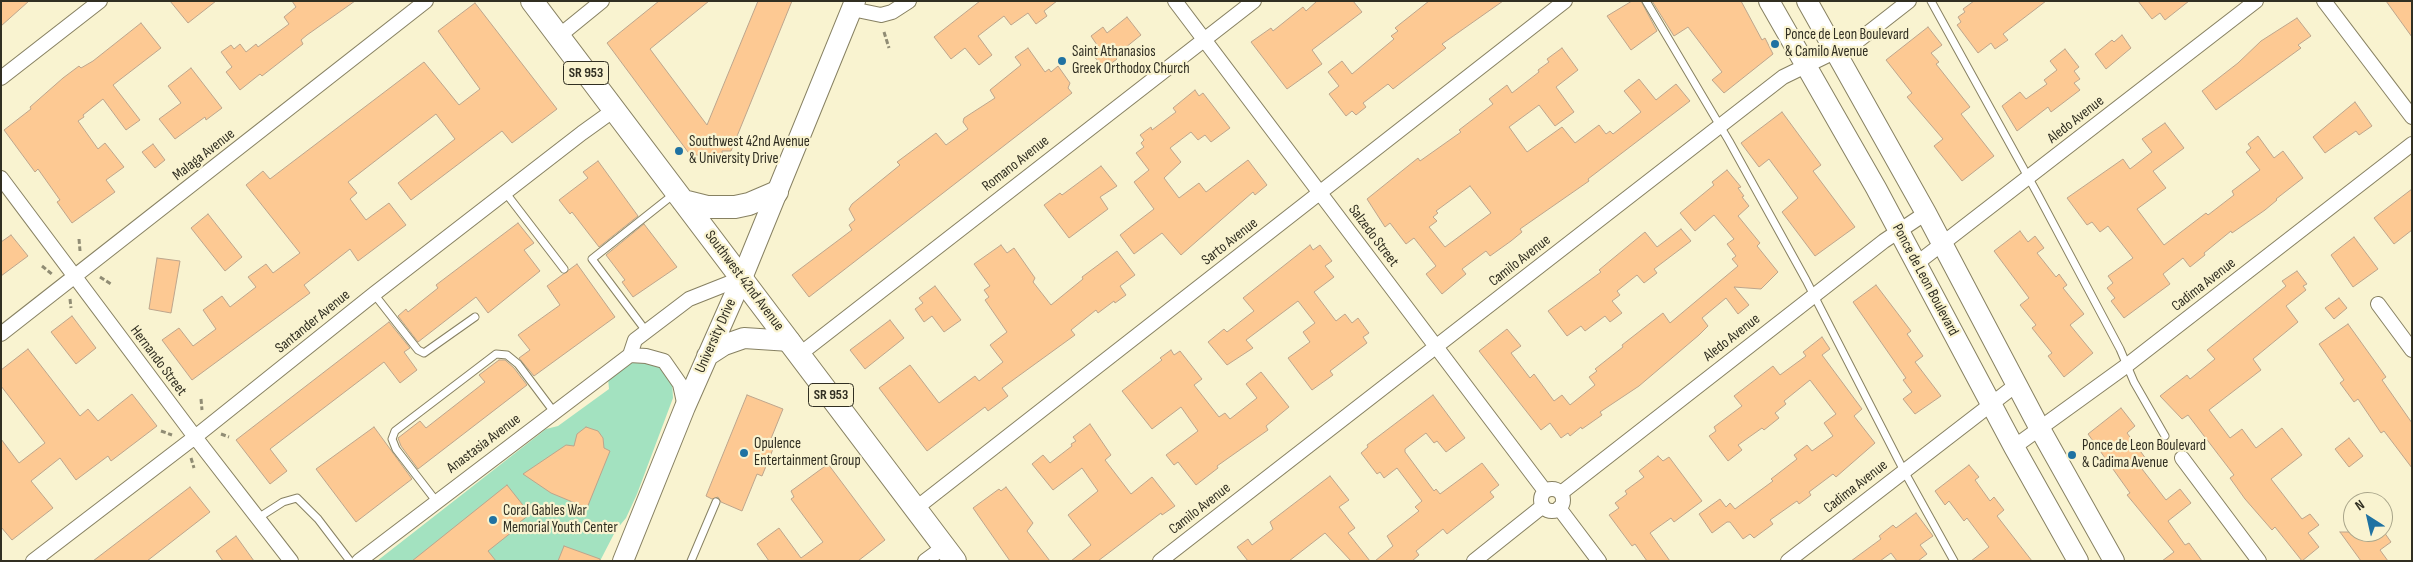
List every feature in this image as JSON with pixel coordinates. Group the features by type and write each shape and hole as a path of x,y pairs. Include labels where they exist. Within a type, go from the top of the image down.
{"main road":[{"name":"Southwest 42nd Avenue","path":"532,1 949,554"},
{"path":"680,196 707,207 735,207 749,204 777,192"}],"street":[{"path":"1,78 100,1"},
{"name":"Malaga Avenue","path":"1,334 426,1"},
{"path":"558,36 602,1"},
{"path":"853,5 881,15 892,12 909,1"},
{"name":"Salzedo Street","path":"1175,1 1545,491"},
{"name":"Romano Avenue","path":"795,348 1254,1"},
{"name":"Sarto Avenue","path":"915,509 1565,1"},
{"name":"Ponce de Leon Boulevard","path":"1769,1 1807,65 2014,447 2078,561"},
{"path":"1807,1 1926,213 2109,559"},
{"name":"Camilo Avenue","path":"1160,561 1783,78 1859,40 1909,1"},
{"name":"Aledo Avenue","path":"1916,264 2256,1"},
{"path":"2324,1 2412,118"},
{"name":"University Drive","path":"623,561 685,407 742,278 853,5"},
{"name":"Santander Avenue","path":"32,561 195,437 505,192 614,110"},
{"name":"Cadima Avenue","path":"2014,447 2126,366 2412,144"},
{"name":"Hernando Street","path":"1,178 195,437 292,561"},
{"name":"Aledo Avenue","path":"1561,493 1898,230 1926,213"},
{"name":"Anastasia Avenue","path":"360,561 436,501 630,355 635,340 689,299 742,278"},
{"path":"2378,304 2412,350"},
{"path":"707,356 724,345 744,338 795,348"},
{"path":"630,355 646,356 664,361 680,384 685,407"},
{"name":"Cadima Avenue","path":"1788,561 1990,403 2016,385"},
{"path":"2182,458 2259,561"},
{"path":"1554,489 1561,493 1564,499 1559,508 1552,511 1543,506 1541,500 1545,491 1554,489"},
{"path":"1474,561 1543,506"},
{"path":"1559,508 1599,561"},
{"path":"925,561 949,554"}],"lane":[{"path":"1646,1 1720,126 1814,295 1904,471 1954,561"},
{"path":"1931,1 2029,177 2126,366 2165,436"},
{"path":"505,192 564,269"},
{"path":"646,331 592,260 680,196"},
{"path":"374,294 418,350 424,354 475,316"},
{"path":"436,501 396,449 392,439 395,431 496,354 507,355 518,364 554,412"},
{"path":"258,518 283,502 297,498 318,519 350,561"},
{"path":"691,561 716,502"}],"path":[{"path":"884,32 889,48"},
{"path":"79,239 80,251"},
{"path":"42,266 54,274"},
{"path":"100,277 111,284"},
{"path":"69,296 71,308"},
{"path":"201,399 202,410"},
{"path":"161,431 174,436"},
{"path":"220,434 229,437"},
{"path":"191,458 194,468"}],"green space":[{"path":"636,361 661,366 672,381 673,398 637,494 626,518 616,530 600,561 377,561 546,429 558,426 609,389 608,378 624,364"}],"building":[{"path":"1,1 29,1 1,26"},
{"path":"170,1 216,1 188,23"},
{"path":"292,1 355,1 307,35 301,40 303,44 262,76 260,74 240,90 226,72 232,67 221,52 231,45 234,49 240,44 246,52 256,44 258,47 289,24 284,17 296,7"},
{"path":"659,1 709,1 650,49 707,125 758,1 792,1 731,151 722,151 723,161 700,164 699,155 691,156 607,43"},
{"path":"980,1 1057,1 1044,11 1047,16 1036,24 1028,13 1011,25 1004,16 978,36 992,55 979,65 965,48 951,59 934,37"},
{"path":"1317,1 1353,1 1362,12 1312,50 1322,64 1287,89 1251,42 1271,28 1273,31 1303,7 1306,11"},
{"path":"1429,1 1503,1 1442,44 1446,48 1393,89 1388,84 1363,103 1366,107 1356,115 1352,111 1346,116 1329,94 1339,86 1328,72 1342,61 1352,74 1394,39 1391,36 1398,31 1395,28"},
{"path":"1632,1 1641,1 1657,31 1631,50 1607,16"},
{"path":"1652,1 1741,1 1762,40 1765,38 1773,54 1724,93 1712,80 1722,72 1688,27 1674,36"},
{"path":"1974,1 2046,1 2003,34 2008,40 1995,49 1991,43 1978,53 1957,25 1961,22 1958,17 1965,12 1963,9"},
{"path":"2138,1 2189,1 2165,20 2160,13 2152,19"},
{"path":"2386,1 2412,1 2412,37"},
{"path":"475,3 557,109 512,143 502,131 411,200 398,183 455,139 436,114 348,182 357,193 350,199 366,220 389,203 406,225 358,261 350,249 304,285 310,293 192,380 162,340 179,328 193,346 216,329 203,310 222,296 230,307 256,287 248,277 266,264 273,273 300,253 246,185 263,171 270,179 424,62 459,105 480,89 438,31"},
{"path":"1127,17 1141,35 1115,56 1117,59 1104,69 1090,51 1097,45 1091,36 1103,27 1107,33"},
{"path":"2297,18 2311,36 2298,45 2301,48 2216,110 2202,91 2238,63 2261,41"},
{"path":"141,23 161,48 113,85 140,120 126,130 103,99 78,121 98,149 105,143 124,167 106,180 115,192 72,223 57,202 60,200 38,169 35,172 4,130 31,109 30,107 63,78 79,66 81,68 93,61"},
{"path":"1928,27 1942,45 1931,53 1939,62 1936,64 1970,107 1961,114 1994,156 1962,181 1934,146 1943,139 1907,97 1912,93 1886,60"},
{"path":"2122,35 2131,48 2106,69 2095,54 2112,40 2114,42"},
{"path":"1028,48 1045,72 1049,69 1051,72 1058,66 1070,83 1068,88 1072,93 809,297 792,275 852,230 849,225 855,220 849,209 852,204 900,165 897,162 936,133 946,145 968,129 963,122 964,118 995,98 990,90 1021,65 1015,57"},
{"path":"1562,48 1578,70 1556,87 1574,112 1555,126 1539,105 1509,127 1527,152 1562,127 1575,143 1599,125 1606,134 1610,131 1613,134 1641,112 1624,91 1639,79 1656,100 1676,84 1690,101 1588,179 1589,181 1520,229 1522,232 1511,241 1490,256 1486,251 1462,269 1466,274 1442,294 1426,274 1436,266 1414,238 1406,244 1390,223 1385,227 1367,199 1418,158 1420,161 1461,132 1459,130 1493,104 1489,99 1507,85 1512,93 1539,72 1538,70 1549,62 1547,59","holes":["1470,186 1491,213 1445,247 1429,227 1437,221 1433,217 1438,213 1436,211"]},
{"path":"2065,49 2079,67 2074,71 2080,79 2074,83 2080,90 2051,112 2048,107 2017,131 2002,106 2020,92 2026,99 2047,84 2044,80 2057,70 2050,61"},
{"path":"191,68 222,108 206,120 205,117 175,139 159,119 181,103 168,86"},
{"path":"1195,90 1199,96 1203,93 1230,128 1211,142 1205,135 1198,140 1191,132 1170,148 1181,162 1164,178 1179,198 1199,183 1206,192 1248,160 1267,185 1255,195 1253,192 1181,255 1162,233 1134,254 1120,235 1154,209 1134,182 1149,170 1136,153 1144,147 1141,143 1144,140 1140,135 1151,127 1152,130 1176,112 1173,108"},
{"path":"2355,102 2372,126 2359,135 2356,131 2325,153 2313,137"},
{"path":"1782,112 1821,165 1813,171 1855,227 1815,256 1782,212 1798,198 1769,159 1759,167 1741,143"},
{"path":"2165,123 2184,148 2153,171 2166,188 2137,209 2164,245 2206,213 2208,215 2234,195 2232,191 2260,170 2246,152 2251,148 2248,144 2258,136 2274,158 2283,151 2303,178 2265,210 2232,233 2231,231 2190,267 2183,258 2163,274 2170,284 2124,318 2111,301 2115,298 2107,288 2113,283 2108,276 2133,258 2108,226 2100,232 2092,222 2087,225 2067,198 2123,159 2130,169 2152,152 2142,139"},
{"path":"153,144 165,160 155,168 142,152"},
{"path":"598,161 638,216 599,247 572,212 570,214 559,200 588,178 583,172"},
{"path":"1101,166 1117,186 1100,197 1108,209 1069,238 1044,205 1060,193 1062,195"},
{"path":"1727,170 1741,187 1738,188 1749,206 1738,216 1760,243 1757,246 1778,272 1761,289 1734,287 1749,305 1738,314 1726,298 1702,318 1708,326 1699,335 1639,386 1600,412 1602,415 1582,429 1581,427 1570,436 1568,433 1561,438 1550,423 1541,430 1479,351 1507,329 1521,346 1511,353 1530,378 1534,374 1554,401 1562,395 1570,405 1595,385 1589,377 1597,371 1595,369 1623,347 1622,345 1663,313 1670,323 1738,266 1732,259 1736,256 1727,244 1734,239 1714,215 1695,231 1680,213 1714,185 1712,182"},
{"path":"2412,189 2412,230 2394,244 2374,218"},
{"path":"208,214 242,257 225,271 191,228"},
{"path":"518,223 534,243 524,250 540,271 488,313 476,297 418,342 398,316 406,309 408,312 438,288 436,285"},
{"path":"644,224 677,267 633,297 622,282 625,280 606,255"},
{"path":"1681,229 1691,241 1654,269 1657,273 1644,283 1637,275 1617,291 1620,295 1612,301 1622,313 1610,322 1605,316 1585,331 1581,326 1567,336 1548,311 1601,272 1599,270 1645,232 1657,247"},
{"path":"2020,231 2028,242 2035,236 2044,248 2037,253 2056,277 2059,274 2067,285 2063,288 2084,314 2070,325 2093,353 2064,377 2048,356 2052,353 2032,328 2036,325 2020,305 2029,298 1994,251"},
{"path":"11,235 28,256 1,276 1,242"},
{"path":"2354,237 2378,269 2353,287 2331,255"},
{"path":"1001,245 1007,253 1014,248 1035,278 1033,282 1051,305 1083,279 1082,277 1117,251 1135,275 1120,286 1126,295 1098,313 1096,310 1071,330 1075,335 1002,388 1008,396 988,411 985,407 927,451 879,388 910,365 939,403 975,376 979,381 1003,362 990,345 1007,332 985,300 989,297 984,290 990,286 974,264"},
{"path":"1310,245 1313,250 1320,245 1332,261 1325,266 1334,277 1314,292 1336,321 1345,314 1352,323 1358,318 1369,333 1363,337 1367,343 1330,371 1333,375 1312,390 1288,358 1310,342 1303,332 1315,323 1298,301 1246,340 1253,348 1227,365 1208,342 1224,329 1227,332 1254,311 1243,298"},
{"path":"157,258 180,261 171,313 149,309"},
{"path":"577,264 615,317 534,376 519,358 530,350 518,335 560,305 547,286"},
{"path":"2297,271 2307,284 2303,286 2306,290 2286,306 2298,322 2253,359 2261,370 2209,410 2230,438 2242,429 2256,448 2282,428 2302,455 2271,479 2302,519 2310,514 2319,525 2308,533 2319,547 2302,561 2275,527 2272,530 2245,499 2230,478 2234,475 2188,415 2182,419 2160,396 2187,375 2190,379 2215,359 2207,350 2286,286 2282,281"},
{"path":"1876,285 1911,331 1907,334 1923,356 1915,362 1941,396 1915,414 1903,399 1912,392 1903,380 1906,378 1853,302"},
{"path":"935,286 961,320 944,332 932,316 924,322 915,309 923,303 919,298"},
{"path":"2339,298 2347,308 2334,319 2325,308"},
{"path":"72,316 96,348 76,364 51,332"},
{"path":"890,320 904,338 865,369 850,350"},
{"path":"389,322 410,348 404,352 417,370 400,383 384,362 270,449 287,471 270,484 236,440"},
{"path":"2348,324 2386,377 2382,380 2412,423 2412,468 2384,431 2381,433 2358,399 2354,402 2340,383 2344,380 2319,344"},
{"path":"1822,337 1830,349 1822,355 1862,409 1854,416 1875,443 1836,477 1833,474 1809,492 1811,495 1799,504 1797,501 1770,520 1773,524 1754,538 1750,534 1743,539 1730,522 1727,522 1712,533 1699,514 1720,499 1726,507 1730,503 1735,509 1773,481 1771,479 1797,459 1794,455 1807,445 1812,451 1833,436 1824,423 1836,414 1810,380 1784,401 1786,404 1775,413 1779,418 1764,430 1762,428 1738,445 1742,450 1728,461 1709,436 1716,431 1714,427 1742,406 1734,396 1773,366 1780,375 1806,356 1803,352"},
{"path":"28,349 80,416 88,409 98,421 132,394 157,426 111,461 108,456 76,480 60,458 31,481 53,508 12,540 1,527 1,439 19,463 45,443 1,386 1,370"},
{"path":"1171,350 1174,355 1180,351 1202,379 1194,385 1219,417 1225,413 1230,419 1257,398 1246,384 1261,372 1289,407 1266,426 1268,430 1217,466 1218,468 1196,485 1178,462 1174,465 1166,455 1198,431 1181,407 1152,429 1122,391 1162,360 1160,358"},
{"path":"499,360 505,360 514,368 527,385 418,469 401,446 398,438 420,421 426,428 485,382 479,375"},
{"path":"747,395 783,409 768,446 773,449 762,476 757,474 742,511 721,502 718,497 712,499 706,496"},
{"path":"1433,395 1465,438 1446,452 1437,441 1434,443 1426,433 1405,449 1405,452 1434,491 1436,489 1440,494 1482,463 1499,485 1490,492 1494,497 1447,534 1443,529 1416,551 1419,555 1412,561 1375,561 1393,546 1387,536 1419,511 1415,507 1422,501 1397,468 1384,478 1380,472 1377,474 1361,453 1368,447 1367,445"},
{"path":"2121,408 2135,426 2127,433 2149,463 2142,469 2166,500 2180,489 2191,503 2168,521 2185,545 2189,543 2202,561 2162,561 2174,552 2127,495 2130,493 2088,434"},
{"path":"1090,424 1111,455 1105,460 1131,494 1152,477 1175,506 1162,515 1161,513 1098,561 1071,561 1091,545 1068,515 1098,491 1082,468 1053,490 1032,464 1043,455 1050,463 1072,446 1071,444 1076,441 1073,437"},
{"path":"374,427 412,479 356,522 316,469"},
{"path":"586,427 598,431 603,438 604,448 610,451 587,508 551,493 523,474 566,445 574,446 577,434"},
{"path":"2349,438 2363,456 2349,467 2335,449"},
{"path":"1658,456 1663,461 1669,457 1702,501 1674,522 1671,518 1650,533 1670,561 1647,561 1635,544 1632,546 1609,515 1619,508 1615,503 1627,494 1625,491 1644,477 1639,471"},
{"path":"828,464 885,540 858,561 769,561 757,544 779,528 801,558 823,542 791,499 794,497 791,491"},
{"path":"1969,465 1979,477 1975,480 1990,501 1994,497 2004,510 1997,516 2032,561 1971,561 1989,547 1967,518 1964,521 1949,501 1945,505 1935,491"},
{"path":"1330,476 1349,500 1339,507 1355,528 1348,533 1370,561 1351,561 1325,533 1289,561 1248,561 1237,547 1248,539 1252,545 1273,529 1270,522"},
{"name":"Coral Gables War Memorial Youth Center","path":"507,485 530,514 515,526 517,528 488,551 496,561 412,561"},
{"path":"190,487 210,512 147,561 93,561"},
{"path":"1006,487 1033,523 1027,531 1050,561 1010,561 973,508 999,489 1001,491"},
{"path":"1916,513 1933,536 1920,545 1927,554 1918,561 1897,561 1891,553 1880,561 1851,561 1881,539 1879,536 1893,525 1896,528"},
{"path":"236,536 254,561 223,561 216,551"},
{"path":"2347,542 2391,542 2380,550 2388,561 2361,561"},
{"path":"564,546 600,559 600,561 558,561"}],"place":[{"name":"Ponce de Leon Boulevard & Camilo Avenue","path":"1775,44"},
{"name":"Saint Athanasios Greek Orthodox Church","path":"1062,61"},
{"name":"Southwest 42nd Avenue & University Drive","path":"679,151"},
{"name":"Opulence Entertainment Group","path":"744,453"},
{"name":"Ponce de Leon Boulevard & Cadima Avenue","path":"2072,455"},
{"name":"Coral Gables War Memorial Youth Center","path":"493,520"}]}
